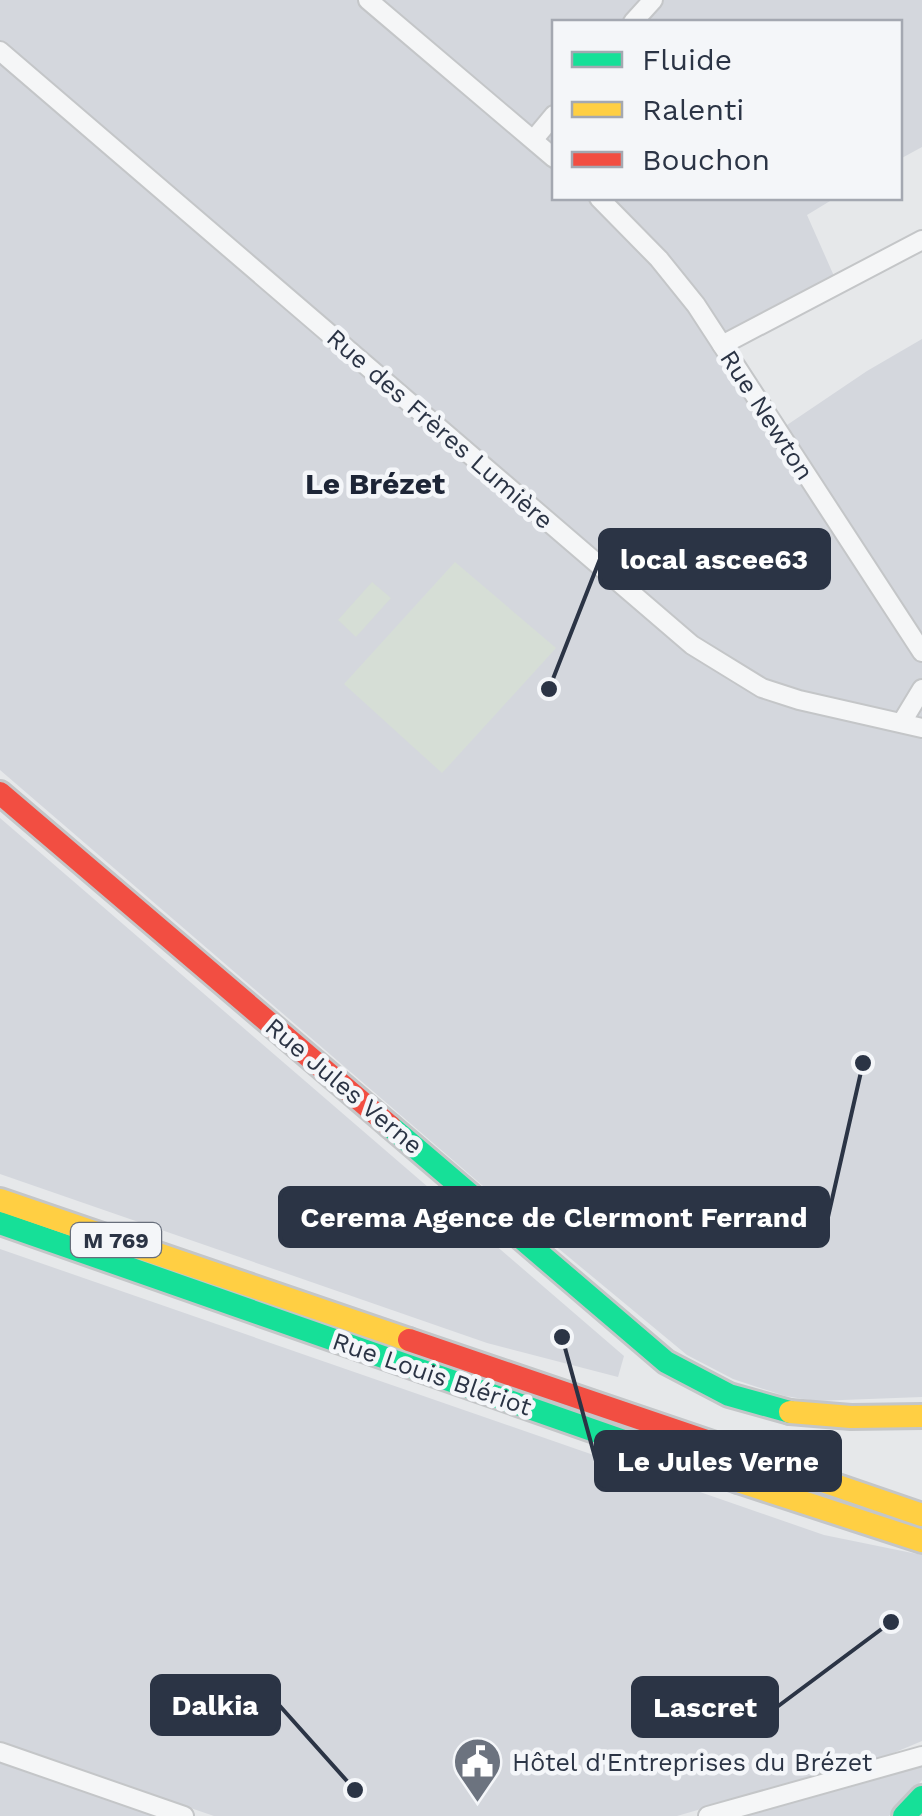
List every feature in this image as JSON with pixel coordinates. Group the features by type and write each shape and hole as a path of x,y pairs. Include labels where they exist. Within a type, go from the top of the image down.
{"main road":[{"name":"Rue Jules Verne","path":"0,792 666,1362 700,1384 777,1412 816,1418 922,1416"},
{"name":"Rue Louis Blériot","path":"0,1200 922,1515"},
{"name":"Rue Louis Blériot","path":"0,1223 854,1521 922,1541"},
{"path":"904,1816 922,1797"}],"street":[{"path":"368,0 552,156"},
{"path":"636,20 652,0"},
{"name":"Rue des Frères Lumière","path":"0,51 692,645 762,688 922,728"},
{"path":"534,139 552,117"},
{"name":"Rue Newton","path":"601,200 659,259 696,305 921,652"},
{"path":"722,346 922,240"},
{"path":"902,722 922,689"},
{"path":"0,1752 184,1816"},
{"path":"708,1816 922,1756"}],"shaded area":[{"path":"0,0 922,0 922,147 902,158 902,20 552,20 552,200 832,200 807,215 834,276 726,335 787,425 922,339 922,1397 816,1401 785,1396 733,1379 687,1355 483,1186 0,770"},
{"path":"455,562 556,648 442,773 344,684"},
{"path":"372,582 391,598 356,637 338,620"},
{"path":"0,818 624,1356 618,1377 487,1343 0,1174"},
{"path":"0,1249 824,1535 922,1555 922,1741 891,1754 677,1816 214,1816 0,1743"},
{"path":"0,1757 173,1816 0,1816"},
{"path":"922,1767 922,1780 889,1816 736,1816"}],"traffic: fast":[{"path":"390,1126 666,1362 729,1395 790,1412"},
{"path":"0,1223 738,1481"},
{"path":"904,1816 922,1797"}],"traffic: slow":[{"path":"0,1200 409,1340"},
{"path":"790,1412 851,1417 922,1416"},
{"path":"724,1447 922,1515"},
{"path":"738,1481 922,1541"}],"traffic: jam":[{"path":"0,793 390,1126"},
{"path":"409,1340 724,1447"}],"place":[{"name":"local ascee63","path":"549,689"},
{"name":"Cerema Agence de Clermont Ferrand","path":"863,1063"},
{"name":"Le Jules Verne","path":"562,1337"},
{"name":"Lascret","path":"891,1622"},
{"name":"Dalkia","path":"355,1790"},
{"name":"Hôtel d'Entreprises du Brézet","path":"477,1804"}],"district":[{"name":"Le Brézet","path":"375,483"}]}
